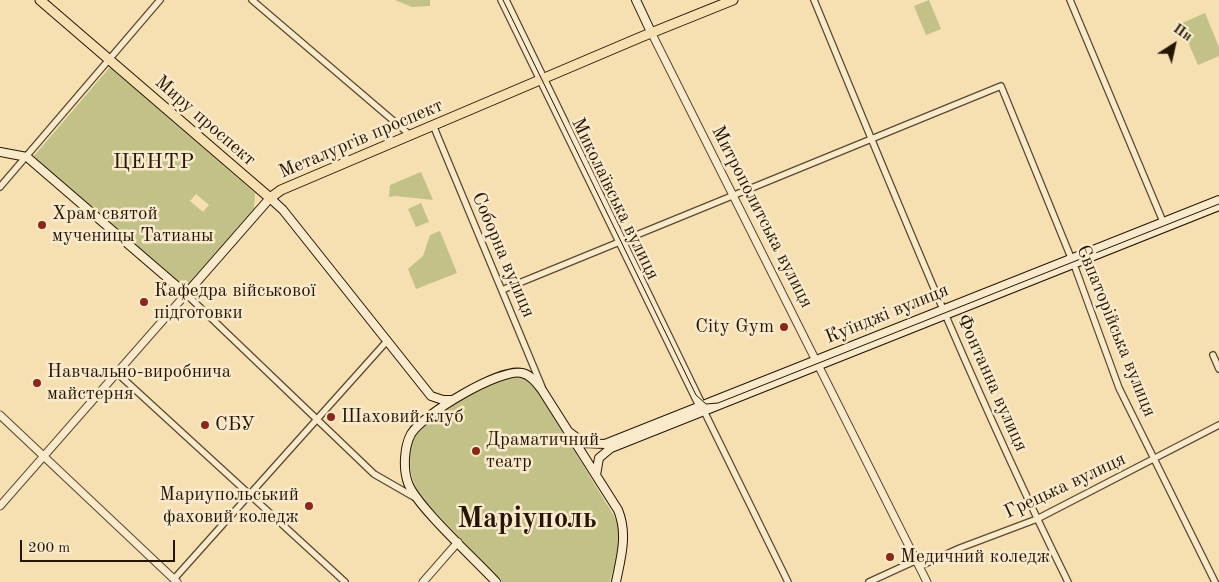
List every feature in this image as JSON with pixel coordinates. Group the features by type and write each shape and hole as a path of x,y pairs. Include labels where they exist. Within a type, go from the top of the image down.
{"highway":[{"name":"Миру проспект","path":"40,0 270,198"},
{"name":"Металургів проспект","path":"270,198 281,190 651,32 733,0"}],"main road":[{"name":"Митрополитська вулиця","path":"636,0 651,32"},
{"path":"0,152 27,157 186,294"},
{"name":"Металургів проспект","path":"186,294 270,198"},
{"name":"Миру проспект","path":"270,198 283,210 430,396"},
{"name":"Куїнджі вулиця","path":"1164,225 1219,200"},
{"name":"Куїнджі вулиця","path":"569,432 584,443 601,445 817,363 1164,225 1219,206"},
{"path":"496,582 419,501 408,483 405,464 411,434 428,418 452,400 498,378 517,372 530,376 546,396 618,510 623,525 624,541 616,582"},
{"path":"430,396 443,400 452,400"},
{"path":"428,418 432,404 430,396"},
{"name":"Куїнджі вулиця","path":"596,475 599,458 611,448 702,407"}],"street":[{"path":"0,187 160,0"},
{"path":"252,0 410,135"},
{"name":"Миколаївська вулиця","path":"501,0 510,12"},
{"name":"Миколаївська вулиця","path":"506,0 542,79 788,582"},
{"name":"Фонтанна вулиця","path":"814,0 944,312 1037,519 1068,582"},
{"path":"1070,0 1164,225"},
{"name":"Митрополитська вулиця","path":"651,32 927,582"},
{"name":"Євпаторійська вулиця","path":"872,139 1001,86 1072,261 1119,388 1215,582"},
{"name":"Соборна вулиця","path":"433,125 546,396"},
{"path":"502,290 872,139"},
{"path":"186,294 376,476 401,488 419,501"},
{"name":"Металургів проспект","path":"0,506 186,294"},
{"path":"0,415 176,580 249,493 387,341"},
{"path":"1213,355 1219,369"},
{"path":"117,373 345,582"},
{"name":"Грецька вулиця","path":"869,582 1037,519 1155,460 1219,425"},
{"path":"423,582 458,542"}],"green space":[{"path":"395,0 430,0 430,6 412,7"},
{"path":"929,0 941,29 926,35 914,6"},
{"path":"1205,13 1219,47 1219,56 1198,65 1180,24"},
{"path":"110,67 255,193 254,209 185,288 33,157","holes":["196,194 209,205 203,212 190,201"]},
{"path":"421,172 433,200 389,197 390,185"},
{"path":"421,203 429,222 416,227 408,209"},
{"path":"440,231 457,273 416,289 408,269 423,256 430,235"},
{"path":"518,376 530,381 538,391 617,521 620,536 610,582 502,582 422,498 414,484 410,466 411,447 417,432 425,423 463,396 492,383"}],"tram line":[{"path":"503,0 696,395 706,404 718,403 1219,204"}],"place":[{"name":"Храм святой мученицы Татианы","path":"42,225"},
{"name":"Кафедра військової підготовки","path":"144,302"},
{"name":"City Gym","path":"784,327"},
{"name":"Навчально-виробнича майстерня","path":"37,383"},
{"name":"Шаховий клуб","path":"331,417"},
{"name":"СБУ","path":"205,425"},
{"name":"Драматичний театр","path":"476,451"},
{"name":"Мариупольський фаховий коледж","path":"309,506"},
{"name":"Медичний коледж","path":"890,557"}],"district":[{"name":"ЦЕНТР","path":"154,162"},
{"name":"Маріуполь","path":"527,519"}]}
